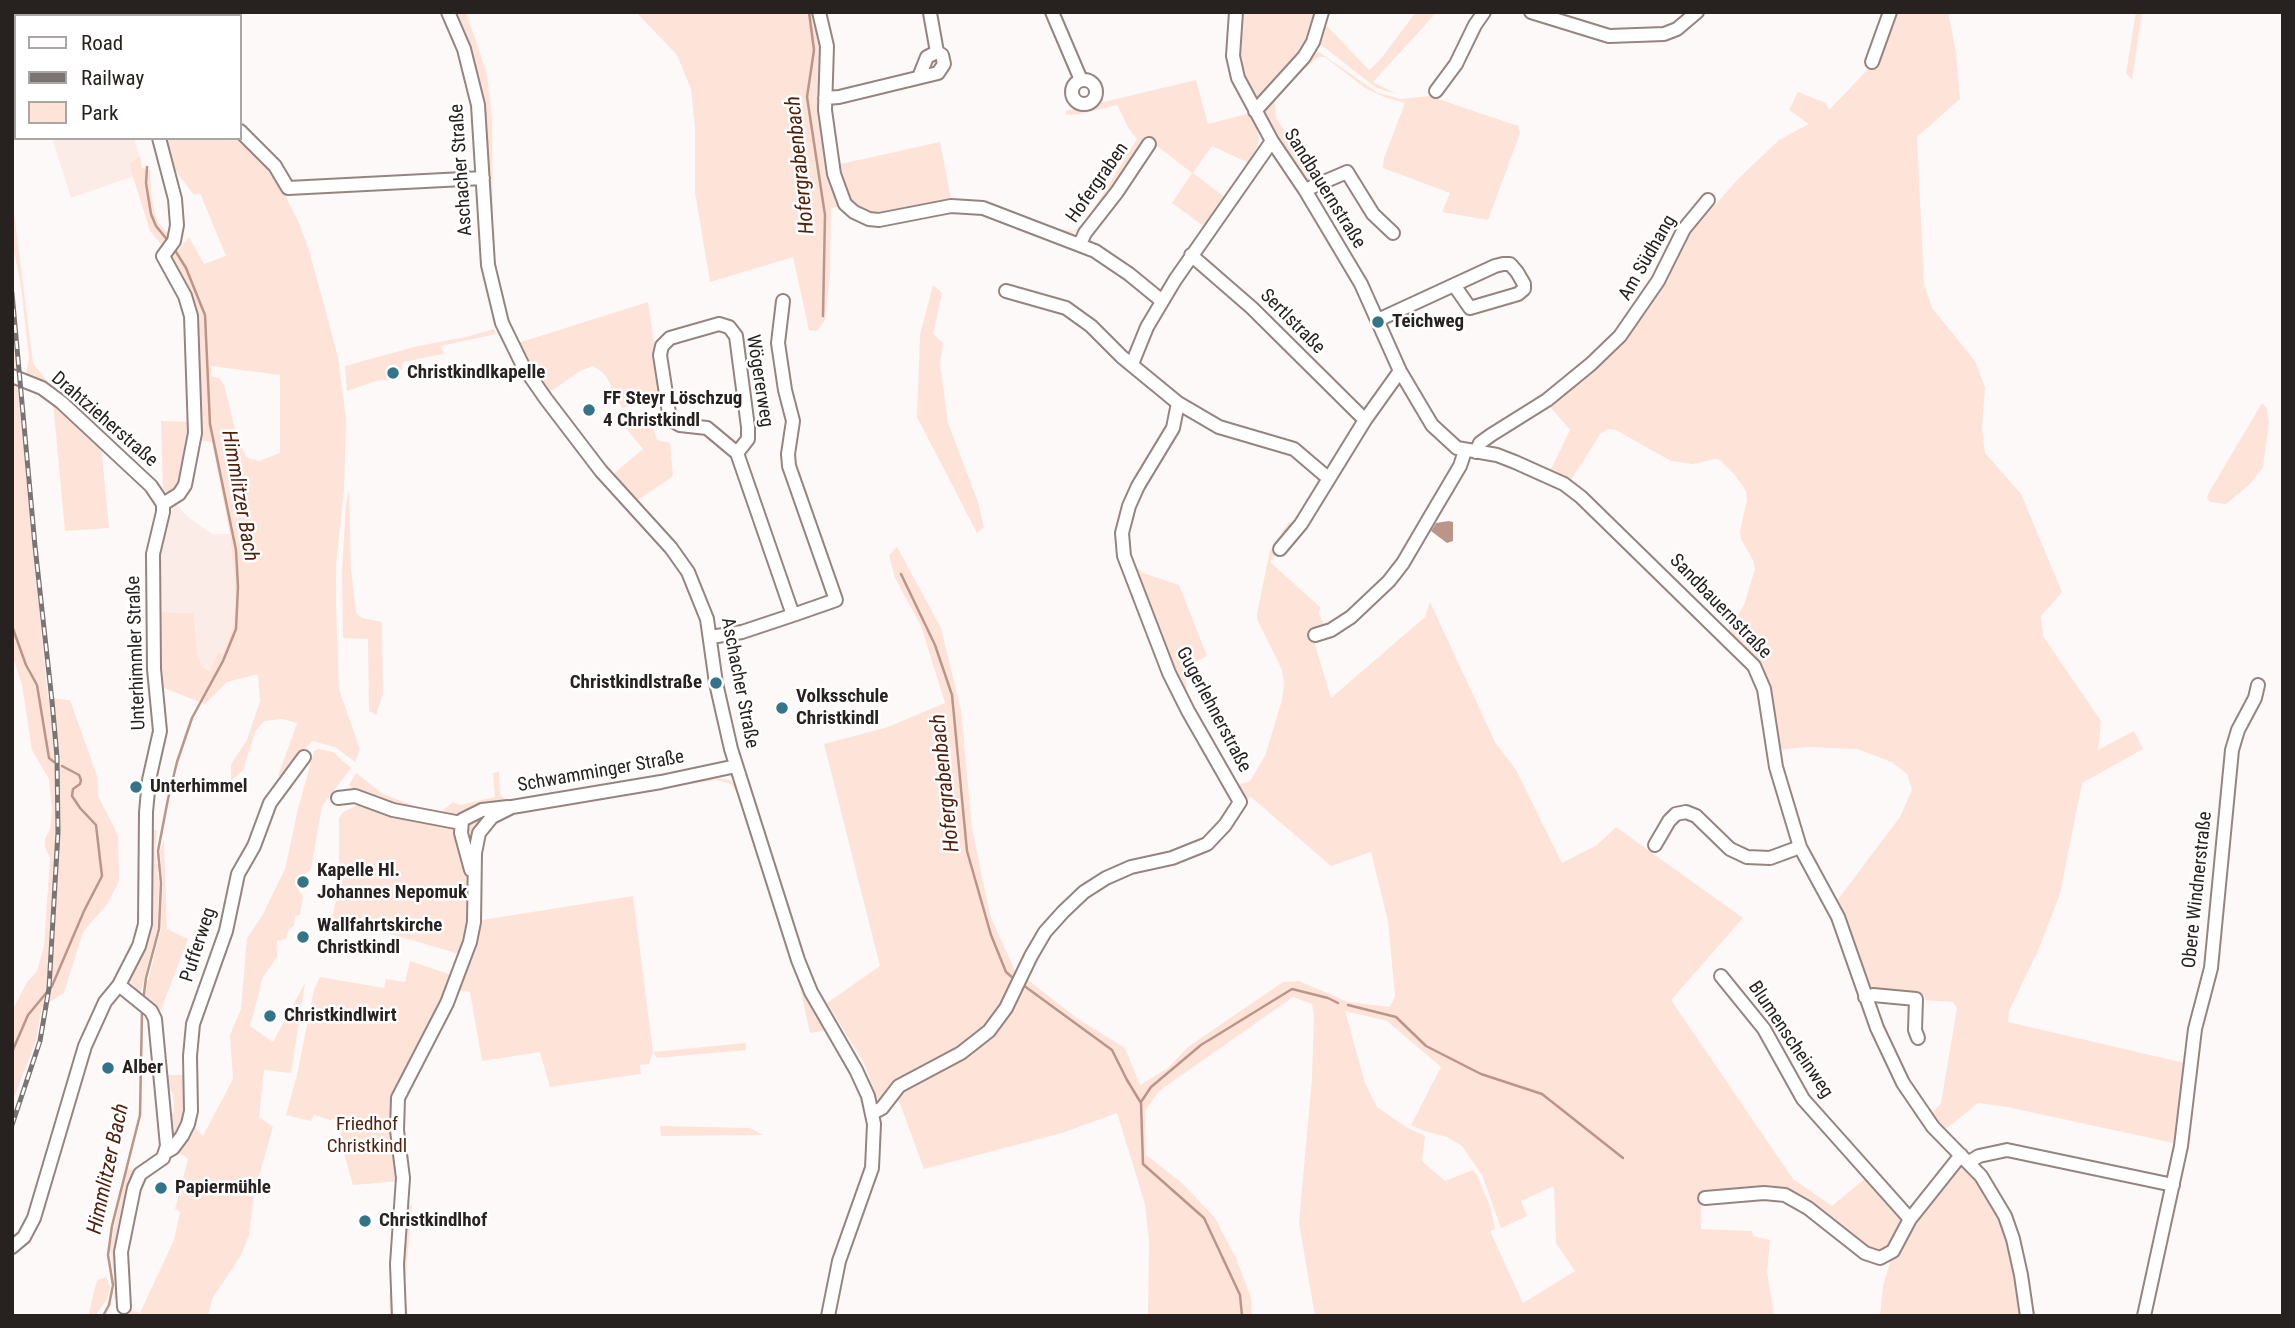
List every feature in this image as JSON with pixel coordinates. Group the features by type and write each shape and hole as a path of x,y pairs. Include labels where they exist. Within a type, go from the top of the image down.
{"street":[{"name":"Aschacher Straße","path":"448,12 464,49 474,86 479,122 486,242 492,286 502,323 545,399 601,471 680,560 701,601 711,637 721,707 736,766 804,977 856,1069 873,1113 872,1167 839,1261 828,1316"},
{"name":"Hofergraben","path":"819,12 827,46 825,98 830,149 838,190 845,204 861,217 879,220 934,208 966,205 983,208 1080,244 1112,261 1162,301"},
{"path":"1052,12 1081,80"},
{"name":"Sandbauernstraße","path":"1236,12 1234,66 1255,111 1360,285 1400,371 1432,425 1448,443 1471,452 1497,455 1528,467 1563,484 1581,497 1754,666 1764,689 1776,767 1800,847 1838,917 1849,943 1865,997 1903,1083 1933,1127 1965,1159 1993,1193 2005,1216 2018,1263 2026,1316"},
{"path":"1255,111 1304,57 1313,42 1322,12"},
{"path":"1436,91 1457,64 1484,12"},
{"path":"1531,12 1609,36 1664,34 1677,29 1697,12"},
{"path":"1872,61 1890,12"},
{"path":"825,98 932,75 942,70 944,60 937,52 930,13"},
{"path":"919,77 927,57 937,52"},
{"path":"242,133 275,166 288,188 483,178"},
{"path":"160,140 175,199 177,225 169,249 191,316 195,433 185,485 179,494 163,503"},
{"path":"1132,364 1143,335 1162,301 1191,255 1272,141"},
{"name":"Hofergraben","path":"1080,244 1085,233 1149,144"},
{"path":"1305,190 1347,172 1373,214 1393,233"},
{"name":"Am Südhang","path":"1471,452 1491,435 1547,400 1620,336 1646,302 1684,229 1708,200"},
{"name":"Sertlstraße","path":"1191,255 1252,309 1365,420"},
{"path":"1378,320 1454,285 1503,264 1510,264 1517,272 1524,289 1518,294 1471,307 1454,285"},
{"path":"1006,291 1066,308 1091,326 1178,403 1219,426 1260,441 1294,449 1328,478"},
{"name":"Wögererweg","path":"711,637 742,632 836,600 789,466 793,421 778,343 783,301"},
{"name":"Wögererweg","path":"719,324 729,327 736,336 748,427 748,439 737,453 701,425 680,425 673,421 669,413 660,355 662,346 670,338 719,324"},
{"path":"1280,550 1301,524 1365,420 1400,371"},
{"name":"Drahtzieherstraße","path":"12,376 51,394 150,486 163,503"},
{"name":"Gugerlehnerstraße","path":"873,1113 882,1108 893,1092 911,1078 961,1053 983,1037 998,1021 1045,932 1084,892 1131,867 1172,858 1207,844 1225,825 1240,802 1169,673 1129,573 1122,544 1129,506 1173,428 1178,403"},
{"path":"1315,635 1331,630 1351,617 1389,581 1403,563 1471,452"},
{"path":"737,453 793,615"},
{"name":"Unterhimmler Straße","path":"12,1247 24,1237 34,1217 85,1046 105,1002 119,985 139,946 145,924 147,800 160,731 154,668 153,554 163,521 163,503"},
{"name":"Obere Windnerstraße","path":"2144,1316 2181,1146 2195,1029 2213,958 2232,750 2258,685"},
{"name":"Pufferweg","path":"124,1307 121,1252 134,1188 140,1174 163,1158 178,1142 188,1124 191,1111 190,1056 193,1024 226,931 238,874 254,846 270,803 304,757"},
{"name":"Schwamminger Straße","path":"399,1316 397,1265 403,1178 397,1130 398,1098 447,1003 464,958 474,922 475,853 479,833 492,817 512,807 662,782 736,766"},
{"path":"338,798 355,796 393,810 461,823"},
{"path":"475,881 467,858 461,823 464,817 482,810 512,807"},
{"path":"1655,845 1669,821 1676,814 1686,812 1696,816 1730,849 1747,857 1770,858 1800,847"},
{"name":"Blumenscheinweg","path":"1721,976 1764,1029 1803,1099 1910,1219"},
{"path":"119,985 151,1011 155,1019 167,1129 166,1152"},
{"path":"1865,997 1873,995 1916,999 1915,1030 1918,1038"},
{"path":"1705,1198 1764,1193 1785,1195 1808,1208 1865,1253 1880,1258 1893,1251 1910,1219 1965,1159 2007,1150 2173,1185"}],"shaded area":[{"path":"53,140 135,140 140,156 129,164 134,176 71,198"},
{"path":"175,502 188,517 212,534 230,534 235,588 234,623 223,654 218,652 211,671 203,666 197,652 194,613 159,612 157,562 167,517"},
{"path":"1453,522 1453,541 1447,543 1431,531 1436,523"}],"green space":[{"path":"453,12 466,12 487,74 492,119 493,255 504,310 518,343 648,302 662,399 622,408 607,378 593,366 547,391 526,362 509,328 493,272 487,163"},
{"path":"636,12 814,12 821,37 841,206 831,208 830,275 825,320 817,331 809,330 793,257 710,282 695,192 695,127 691,89 677,55"},
{"path":"1241,12 1318,12 1310,39 1303,49 1267,90 1258,96 1252,94 1241,74 1238,60"},
{"path":"1327,12 1325,24 1369,70 1380,60 1416,12 1437,12 1373,82 1394,93 1404,94 1392,93 1375,87 1320,44"},
{"path":"1894,12 1948,12 1956,53 1960,99 1917,137 1924,284 1932,308 1975,361 1985,387 1982,429 1985,453 2021,494 2062,592 2041,616 2043,636 2101,721 2098,750 2134,731 2143,749 2082,783 2060,894 2040,946 2009,1011 2008,1022 2189,1064 2178,1144 1978,1103 1942,1132 1929,1116 1941,1103 1957,1008 1953,1002 1925,1000 1925,995 1871,992 1836,902 1900,817 1912,790 1907,774 1892,762 1857,749 1807,747 1777,750 1771,703 1727,632 1744,605 1755,569 1740,531 1747,500 1746,491 1720,460 1693,464 1671,461 1616,430 1609,429 1601,433 1569,483 1550,471 1570,430 1547,403 1625,338 1660,288 1681,244 1738,179 1779,140 1809,124 1789,110 1798,92 1826,103 1829,110 1875,62"},
{"path":"2136,12 2142,12 2132,80 2126,73"},
{"path":"1319,52 1378,93 1401,99 1429,96 1518,126 1520,133 1488,220 1442,212 1450,193 1383,168 1384,158 1405,103 1384,97 1365,88 1325,57 1319,57 1296,75 1275,100 1276,118 1315,177 1306,182 1264,119 1264,113 1265,107 1312,54"},
{"path":"1196,80 1208,124 1250,113 1256,124 1259,140 1251,164 1212,146 1193,173 1227,199 1205,227 1172,203 1192,173 1153,143 1082,229 1069,234 988,205 872,216 850,204 836,165 940,142 951,199 990,202 1059,230 1074,231 1085,223 1137,139 1117,105 1080,114 1066,115 1066,111"},
{"path":"163,140 237,140 274,174 299,223 309,250 338,357 346,419 344,490 336,565 336,608 339,689 360,750 355,762 335,747 312,741 284,776 278,776 297,723 283,719 264,721 255,732 243,770 231,781 231,764 247,740 260,701 258,674 227,682 205,704 159,686 159,612 194,613 197,652 203,667 210,671 218,652 223,654 234,623 235,588 230,534 212,442 197,440 187,293 172,258 150,231 129,164 140,156 142,168 150,170 151,194 158,222 178,250 189,237 204,264 226,256 200,193 194,195 172,166","holes":["211,366 280,375 280,453 259,461 246,457 236,433 224,385 219,378 211,376"]},
{"path":"12,197 33,363 47,381 92,425 40,381 26,374 29,358 21,286 12,241"},
{"path":"933,285 942,293 933,334 943,343 940,364 948,423 978,502 984,527 977,533 917,417 920,335"},
{"path":"12,328 48,698 70,700 97,776 98,796 118,835 119,881 108,903 83,932 64,993 42,1007 36,1040 12,1103 12,1011 27,982 37,971 44,946 50,858 45,839 50,829 52,810 49,779 32,750 22,685 12,654"},
{"path":"494,329 496,334 441,346 444,354 403,362 400,379 376,381 347,391 345,366"},
{"path":"53,402 101,445 109,528 65,531"},
{"path":"2262,403 2267,409 2269,423 2263,467 2250,484 2226,504 2210,502 2208,494"},
{"path":"621,414 634,423 653,428 657,440 670,443 673,476 635,502 611,476 643,449 615,415"},
{"path":"161,421 191,422 182,477 175,491 170,494 163,490"},
{"path":"1164,451 1166,452 1136,500 1127,536 1128,550 1133,563 1143,573 1179,585 1207,656 1184,667 1188,698 1208,738 1237,785 1250,781 1265,756 1282,700 1282,670 1257,614 1270,550 1289,522 1296,527 1270,562 1321,608 1318,612 1326,628 1312,634 1331,698 1425,617 1430,602 1495,742 1516,770 1562,863 1597,845 1616,827 1743,918 1671,1000 1793,1179 1832,1206 1868,1176 1904,1220 1891,1248 1882,1255 1870,1253 1801,1200 1781,1191 1701,1192 1701,1229 1752,1231 1753,1236 1770,1240 1767,1271 1774,1316 1315,1316 1299,1223 1312,1078 1314,1015 1312,1004 1293,997 1159,1091 1145,1111 1146,1155 1182,1183 1215,1218 1236,1258 1251,1298 1252,1316 1148,1316 1149,1241 1145,1204 1117,1113 1062,1133 924,1169 899,1101 881,1109 864,1063 827,1003 880,966 824,744 888,727 945,703 921,626 895,578 889,555 897,547 941,628 961,710 972,828 990,915 1014,969 1078,1019 1125,1048 1140,1085 1168,1068 1188,1047 1283,982 1299,981 1348,1002 1390,1007 1395,996 1388,921 1371,852 1331,866 1251,797 1243,801 1186,702 1162,650 1125,552 1127,519 1138,492","holes":["1345,1011 1387,1021 1441,1067 1411,1125 1447,1137 1462,1146 1482,1175 1501,1228 1527,1216 1521,1201 1554,1186 1556,1243 1575,1271 1523,1303 1490,1231 1495,1229 1491,1209 1477,1175 1473,1170 1445,1181 1422,1161 1425,1136 1406,1127 1377,1107 1365,1083"]},
{"path":"349,490 351,570 356,612 362,618 382,622 383,694 376,715 369,711 368,639 343,638 342,571"},
{"path":"318,749 333,752 351,768 322,806 311,869 301,878 299,891 303,896 300,915 295,916 294,926 289,929 286,939 277,941 277,957 263,977 250,1026 273,1042 305,983 291,1073 264,1070 259,1117 273,1127 254,1194 249,1235 241,1255 212,1299 208,1316 128,1316 128,1309 140,1313 174,1240 180,1212 175,1209 188,1159 178,1152 191,1123 203,1136 233,1079 230,1035 241,1009 247,938 262,916 285,869 298,809 314,751"},
{"path":"499,772 500,794 517,812 716,778 730,780 736,786 745,806 827,1030 810,1033 800,988 748,819 731,784 716,780 518,813 489,828 482,842 482,920 633,896 653,1052 649,1064 640,1065 641,1074 550,1087 540,1052 482,1061 470,992 456,990 469,957 398,936 328,920 328,915 333,915 339,881 339,818 343,812 358,805 445,826 355,790 349,785 356,773 383,794 444,817 443,810 453,802 460,805 495,797 493,773"},
{"path":"149,829 157,831 157,929 140,995 129,980 143,949"},
{"path":"164,840 167,929 188,939 159,1015 144,998 161,929 163,883 160,851"},
{"name":"Friedhof Christkindl","path":"410,961 449,974 451,987 395,1095 391,1112 400,1181 353,1185 343,1150 338,1118 330,1120 314,1115 311,1121 286,1115 314,990 320,977 384,988 386,979 405,982"},
{"path":"746,1043 746,1050 657,1058 653,1052"},
{"path":"166,1075 185,1075 188,1115 171,1146 170,1117 174,1112 174,1104 173,1093 167,1087"},
{"path":"660,1126 750,1128 763,1135 661,1136"},
{"path":"1959,1164 1963,1164 1989,1192 2008,1235 2022,1316 1880,1316 1883,1286 1892,1255 1914,1220"},
{"path":"127,1167 134,1172 115,1258 122,1294 114,1299 110,1247"},
{"path":"412,1205 405,1286 408,1316 390,1316 389,1294 402,1285 401,1260 407,1206"},
{"path":"106,1277 110,1287 107,1299 95,1316 88,1316 97,1280"}],"waterway":[{"name":"Hofergrabenbach","path":"809,12 814,50 807,97 825,215 823,316"},
{"name":"Himmlitzer Bach","path":"147,167 146,183 151,214 156,226 169,242"},
{"name":"Himmlitzer Bach","path":"143,1001 159,929 161,883 158,851 168,799 192,718 223,661 236,629 238,587 236,550 210,424 205,315 186,268 173,247"},
{"name":"Hofergrabenbach","path":"901,574 935,645 952,695 967,851 991,935 1006,972 1014,979"},
{"path":"12,626 26,665 37,685 49,758 54,762"},
{"path":"12,1052 28,1015 52,986 102,876 96,825 72,796 73,789 81,780 79,775 62,766"},
{"name":"Hofergrabenbach","path":"1023,985 1112,1050 1141,1103 1143,1164 1204,1218 1240,1295 1242,1316"},
{"path":"1141,1102 1151,1087 1201,1045 1292,989 1338,1003"},
{"path":"1348,1005 1396,1017 1426,1046 1481,1074 1542,1094 1623,1158"},
{"name":"Himmlitzer Bach","path":"103,1316 109,1305 113,1285 108,1255 112,1226 140,1115 142,1011"}],"railway":[{"path":"12,84 14,78"},
{"path":"12,293 57,757 58,832 49,988 40,1041 12,1125"}],"place":[{"name":"Teichweg","path":"1378,322"},
{"name":"Christkindlkapelle","path":"393,373"},
{"name":"FF Steyr Löschzug 4 Christkindl","path":"589,410"},
{"name":"Christkindlstraße","path":"716,683"},
{"name":"Volksschule Christkindl","path":"782,708"},
{"name":"Unterhimmel","path":"136,787"},
{"name":"Kapelle Hl. Johannes Nepomuk","path":"303,882"},
{"name":"Wallfahrtskirche Christkindl","path":"303,937"},
{"name":"Christkindlwirt","path":"270,1016"},
{"name":"Alber","path":"108,1068"},
{"name":"Papiermühle","path":"161,1188"},
{"name":"Christkindlhof","path":"365,1221"}]}
